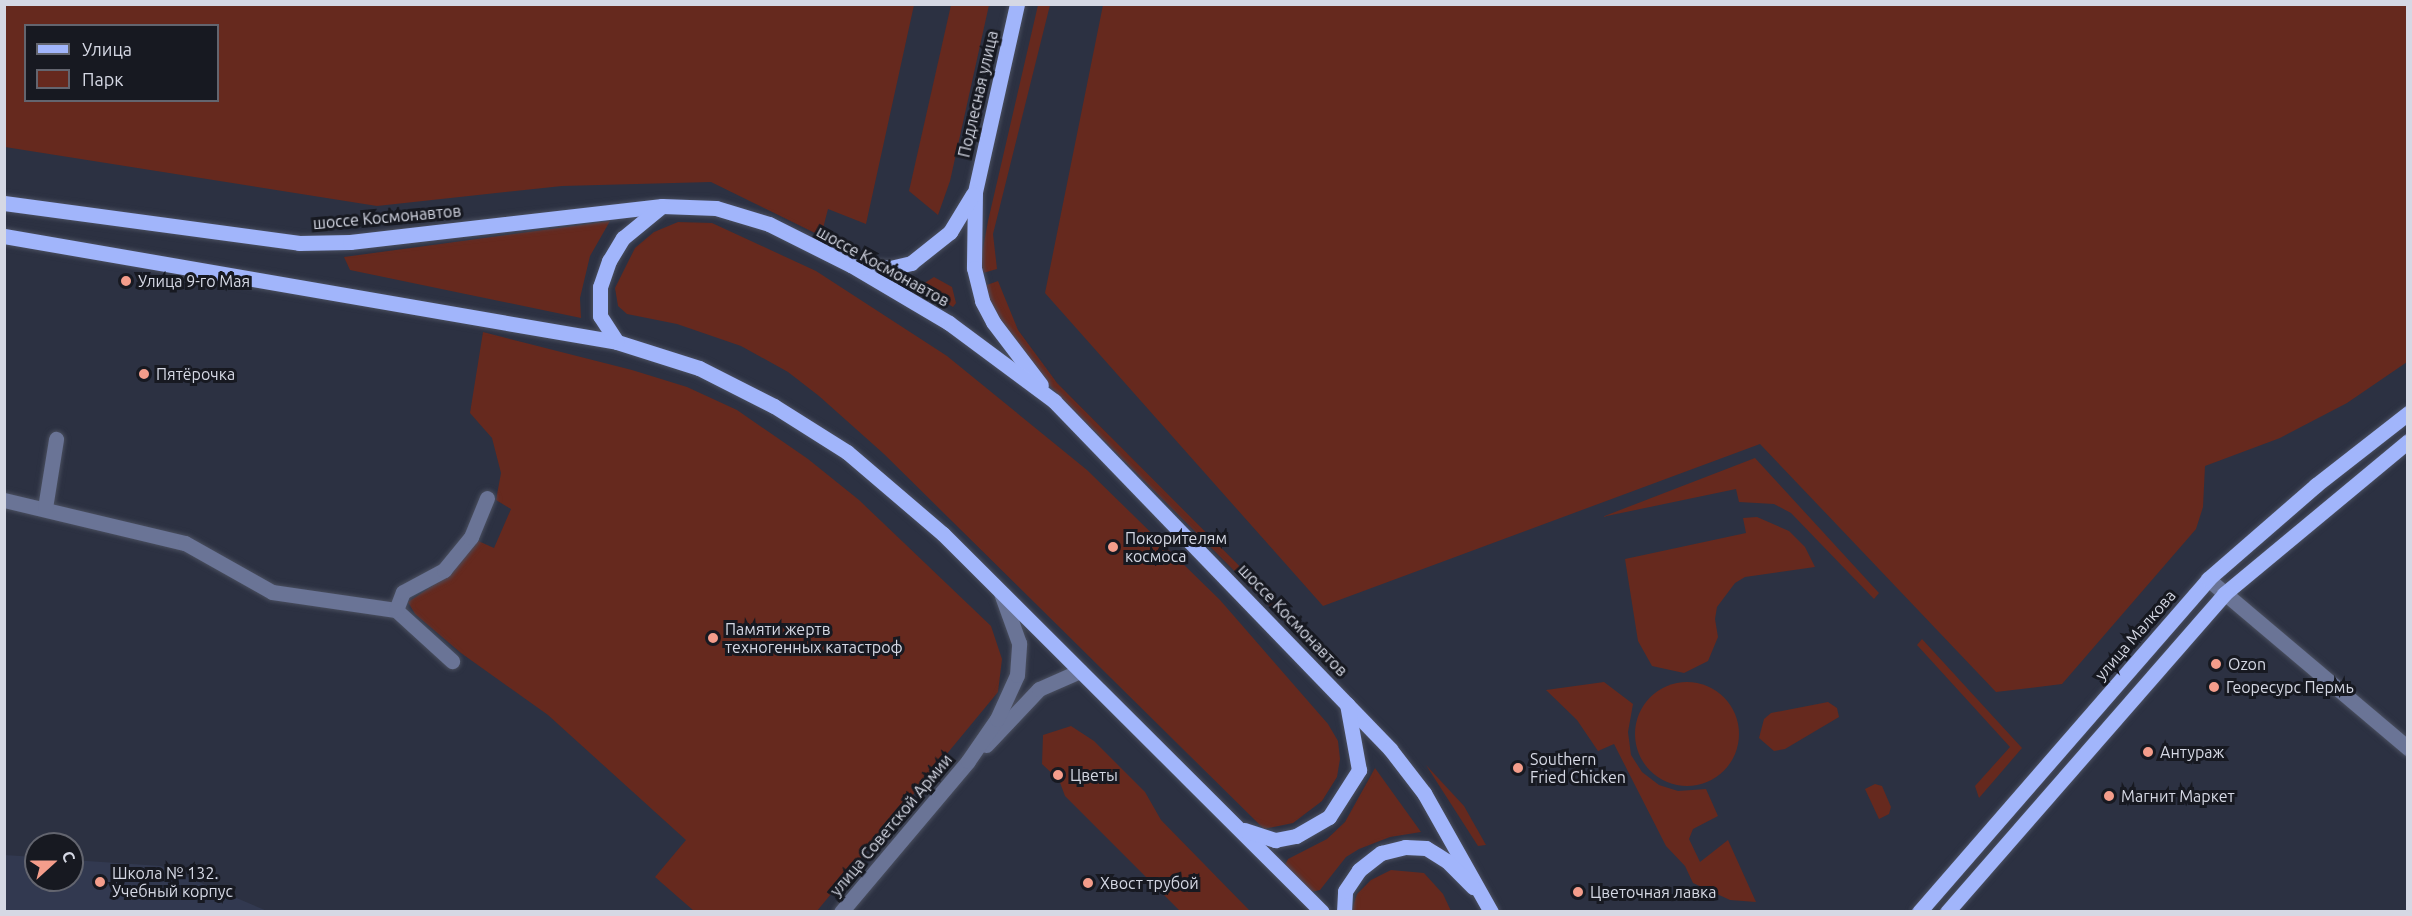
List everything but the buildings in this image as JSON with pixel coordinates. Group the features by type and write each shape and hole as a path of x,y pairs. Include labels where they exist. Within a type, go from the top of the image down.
{"main road":[{"name":"Подлесная улица","path":"975,192 1017,4"},
{"path":"851,265 890,268 911,263 950,232 975,192"},
{"path":"975,192 974,268 982,301 1018,356 1054,401"},
{"name":"шоссе Космонавтов","path":"4,203 299,243 350,242 662,206 716,208 769,224 851,265 949,323 1054,401 1347,704 1424,793 1491,912"},
{"path":"616,342 600,316 600,287 609,261 623,238 662,206"},
{"path":"4,236 616,342 699,368 774,406 847,452 943,534 1242,829 1322,912"},
{"name":"улица Малкова","path":"1919,912 2208,579 2316,485 2408,413"},
{"path":"1947,912 2224,594 2408,441"},
{"path":"1242,829 1275,840 1296,836 1329,817 1345,798 1359,770 1347,704"},
{"path":"1344,912 1345,891 1359,870 1381,854 1406,847 1426,848 1447,861 1484,897"}],"street":[{"path":"45,508 56,439"},
{"path":"396,610 403,592 444,570 471,537 487,498"},
{"path":"4,500 185,543 272,592 396,610 452,661"},
{"path":"2208,579 2408,748"},
{"name":"улица Советской Армии","path":"968,761 997,718 1017,675 1019,643 1001,593"},
{"name":"улица Советской Армии","path":"841,912 968,761 1039,689 1080,671"}],"shaded area":[{"name":"Школа № 132. Учебный корпус","path":"4,855 24,856 24,892 84,892 84,861 161,866 267,911 5,911"}],"green space":[{"path":"4,5 914,5 866,224 828,209 821,236 711,182 562,186 377,206 5,147"},
{"path":"951,5 989,5 950,181 938,215 909,191"},
{"path":"1038,5 1050,5 993,234 997,269 983,273 981,259 988,221"},
{"path":"1103,5 2407,5 2407,362 2347,403 2280,438 2205,466 2203,507 2196,529 2062,684 1996,692 1760,444 1323,606 1045,293"},
{"path":"610,221 590,256 580,298 581,318 350,270 344,257"},
{"path":"678,222 712,223 816,271 947,356 1087,470 1220,600 1328,724 1338,741 1340,759 1337,777 1322,801 1293,823 1264,829 884,454 819,396 788,372 741,346 677,324 627,314 618,306 615,288 635,248 654,232"},
{"path":"934,277 952,287 956,303 953,307 920,286"},
{"path":"998,281 1018,330 1057,383 1343,670 1338,675 1043,379 999,322 984,286"},
{"path":"483,332 632,370 687,387 737,410 808,459 859,500 991,626 1002,659 998,692 817,911 694,911 655,877 686,840 548,715 461,653 415,614 408,602 449,575 476,540 494,548 511,509 496,500 501,473 492,438 470,413"},
{"path":"1755,458 1879,593 1874,599 1791,513 1774,504 1739,502 1736,489 1602,517"},
{"path":"1757,517 1789,531 1805,547 1815,567 1745,577 1735,583 1717,607 1715,619 1718,637 1708,661 1684,673 1652,666 1638,641 1625,559 1746,533 1743,518"},
{"path":"1922,639 2022,748 1979,798 1975,786 2010,747 1917,645"},
{"path":"1604,682 1633,704 1628,732 1631,755 1642,772 1659,785 1678,791 1706,789 1718,816 1693,829 1689,839 1700,862 1728,840 1756,902 1730,900 1693,883 1685,866 1666,846 1614,744 1598,751 1577,720 1546,690"},
{"path":"1687,682 1707,686 1724,697 1735,714 1739,734 1735,754 1724,771 1707,782 1687,786 1667,782 1650,771 1639,754 1635,734 1639,714 1650,697 1667,686"},
{"path":"1828,702 1837,708 1839,717 1785,749 1774,751 1759,738 1764,719 1771,713"},
{"path":"1071,726 1094,741 1145,792 1161,820 1250,911 1180,911 1065,796 1059,780 1042,764 1043,735"},
{"path":"1426,765 1464,806 1486,845 1478,846"},
{"path":"1375,768 1421,832 1390,837 1359,849 1346,857 1320,890 1311,892 1284,867 1288,859 1327,839 1345,822"},
{"path":"1875,784 1882,786 1891,807 1889,814 1879,819 1865,789"},
{"path":"1391,870 1424,873 1443,894 1451,911 1351,912 1357,894 1371,880"}],"place":[{"name":"Улица 9-го Мая","path":"126,281"},
{"name":"Пятёрочка","path":"144,374"},
{"name":"Покорителям космоса","path":"1113,547"},
{"name":"Памяти жертв техногенных катастроф","path":"713,638"},
{"name":"Ozon","path":"2216,664"},
{"name":"Георесурс Пермь","path":"2214,687"},
{"name":"Антураж","path":"2148,752"},
{"name":"Southern Fried Chicken","path":"1518,768"},
{"name":"Цветы","path":"1058,775"},
{"name":"Магнит Маркет","path":"2109,796"},
{"name":"Школа № 132. Учебный корпус","path":"100,882"},
{"name":"Хвост трубой","path":"1088,883"},
{"name":"Цветочная лавка","path":"1578,892"}]}
